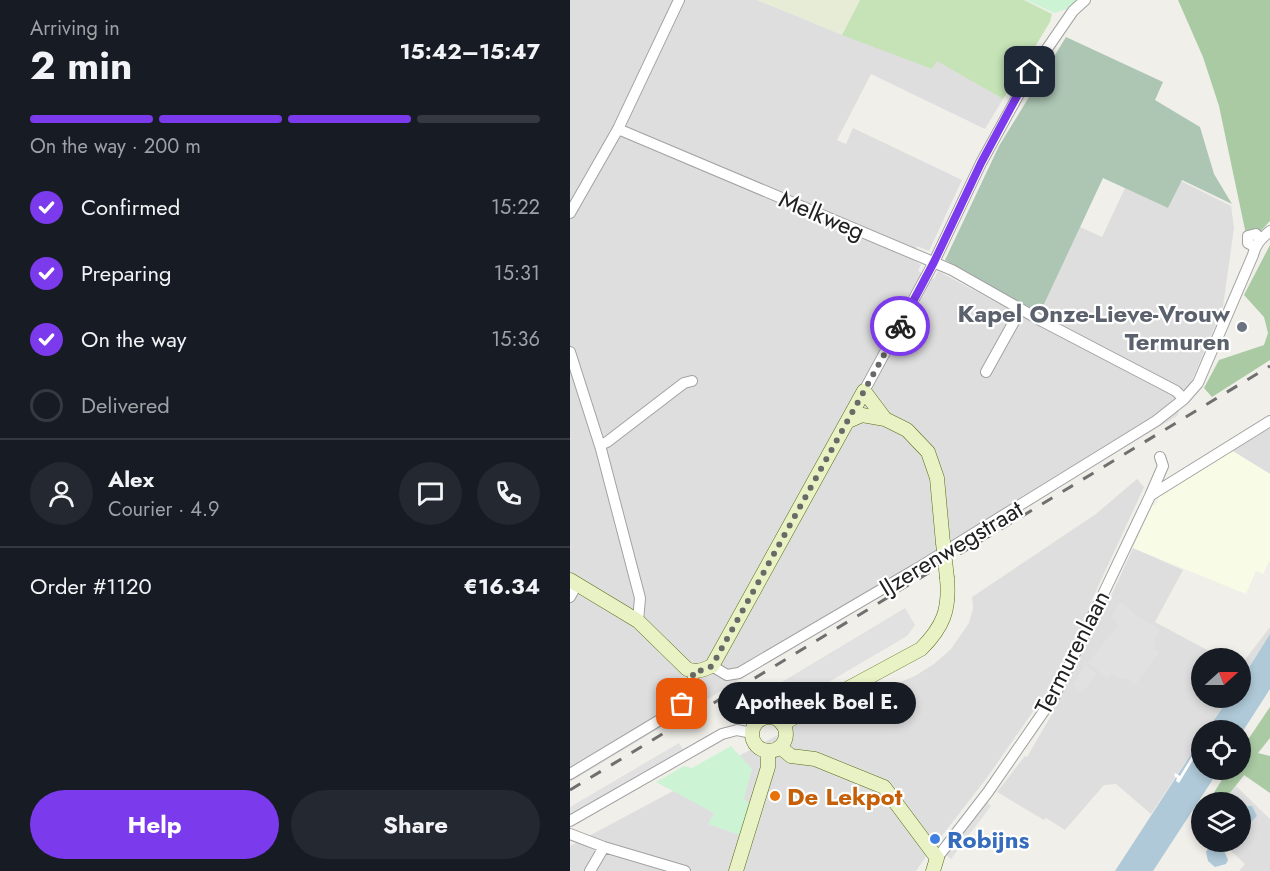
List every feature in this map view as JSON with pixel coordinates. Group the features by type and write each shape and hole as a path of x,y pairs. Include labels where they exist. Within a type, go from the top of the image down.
{"street":[{"path":"570,213 618,129 679,0"},
{"path":"572,587 638,621 680,664 693,672 712,666 934,262 981,163 1030,72 1073,11 1085,0"},
{"name":"Melkweg","path":"618,129 934,262 1176,391 1184,399"},
{"name":"IJzerenwegstraat","path":"712,666 727,675 739,673 938,556 1140,432 1167,413 1198,383 1258,243 1270,231"},
{"path":"986,372 1021,309"},
{"path":"570,352 600,445 640,598 638,621"},
{"path":"600,445 684,382 692,381"},
{"path":"864,391 885,418"},
{"path":"782,724 921,649 937,632 947,604 937,478 932,460 922,443 907,430 885,418 862,415 853,417 847,422"},
{"path":"1150,496 1270,421"},
{"name":"Termurenlaan","path":"935,864 1055,695 1150,496 1163,466 1160,457"},
{"path":"570,774 674,712 688,700 693,686 693,672"},
{"path":"736,871 774,749 786,736 782,724 773,718 762,720 754,727 752,733 756,745 761,749 774,749 791,756 815,759 884,787 935,864"},
{"path":"570,821 730,731 752,733"},
{"path":"570,834 604,847 685,871"},
{"path":"590,871 604,847"}],"shaded area":[{"path":"570,0 757,0 932,69 937,60 1003,99 985,129 871,74 837,140 846,144 853,128 962,180 929,251 917,246 911,259 921,265 918,271 934,279 938,271 1055,334 1060,326 1039,315 1080,227 1102,237 1125,188 1168,208 1181,181 1231,206 1234,228 1223,307 1177,416 570,782"},
{"path":"757,0 860,0 842,35"},
{"path":"1066,37 1163,82 1155,100 1200,127 1214,174 1232,204 1182,180 1168,208 1103,178 1039,315 945,260 999,146"},
{"path":"1270,424 1270,474 1231,450"},
{"path":"1231,450 1270,474 1270,560 1263,574 1256,571 1246,594 1133,548 1152,505 1155,506 1160,495"},
{"path":"1137,479 1144,487 1091,602 1111,596 1133,548 1183,570 1155,622 1203,648 1191,648 1191,708 1221,708 1214,720 1191,720 1191,754 1151,814 1116,784 1104,785 1065,830 997,792 1025,756 1027,757 1052,714 1039,703 986,779 937,842 933,842 916,871 570,871 570,846 823,711 823,713 915,676 934,664 951,649 969,623 973,608 972,597 1096,514"},
{"path":"1121,602 1137,616 1160,630 1155,638 1154,648 1159,653 1135,685 1128,679 1117,678 1112,674 1107,678 1088,663 1119,624 1111,616"},
{"path":"905,608 915,625 907,636 822,686 792,707 777,685"},
{"path":"1270,627 1270,634 1251,663 1251,652"},
{"path":"1085,665 1097,674 1082,693 1073,685"},
{"path":"679,743 684,751 570,815 570,807"},
{"path":"1236,786 1242,792 1231,792"},
{"path":"986,801 991,806 951,859 945,854"},
{"path":"1251,801 1270,819 1270,871 1239,871 1245,864 1232,852 1251,852"}],"green space":[{"path":"860,0 1024,0 1052,14 1050,22 1003,99 937,61 932,69 842,35"},
{"path":"1026,0 1078,0 1070,8 1054,13"},
{"path":"1178,0 1270,0 1270,221 1248,244 1219,106 1203,57"},
{"path":"1270,245 1270,360 1212,397 1204,388 1219,360 1264,345 1268,333 1264,317 1244,295"},
{"path":"1270,707 1270,738 1258,753 1270,756 1270,793 1251,780 1251,735"},
{"path":"731,746 752,769 744,799 750,805 740,835 708,824 714,813 656,782 684,766 692,768"},
{"path":"1222,780 1240,780 1231,792 1214,792"}],"water":[{"path":"1270,634 1270,689 1250,720 1214,720 1222,708 1251,708 1251,664"},
{"path":"1191,754 1191,780 1212,780 1205,792 1191,792 1191,813 1153,871 1115,871"},
{"path":"1251,806 1252,806 1257,816 1251,822"},
{"path":"1206,852 1225,852 1228,860 1226,864 1215,867 1208,861"}],"pier":[{"path":"1191,758 1191,763 1179,783 1174,776 1175,773 1180,776"}],"railway":[{"path":"570,790 1270,366"}],"way so far":[{"path":"682,704 688,700 693,686 693,672 712,666 900,326"}],"place":[{"name":"Kapel Onze-Lieve-Vrouw Termuren","path":"1242,327"},
{"name":"Apotheek Boel E.","path":"682,704"},
{"name":"De Lekpot","path":"775,796"},
{"name":"Robijns","path":"935,839"}],"route":[{"path":"900,326 934,262 981,163 1030,72"}]}
